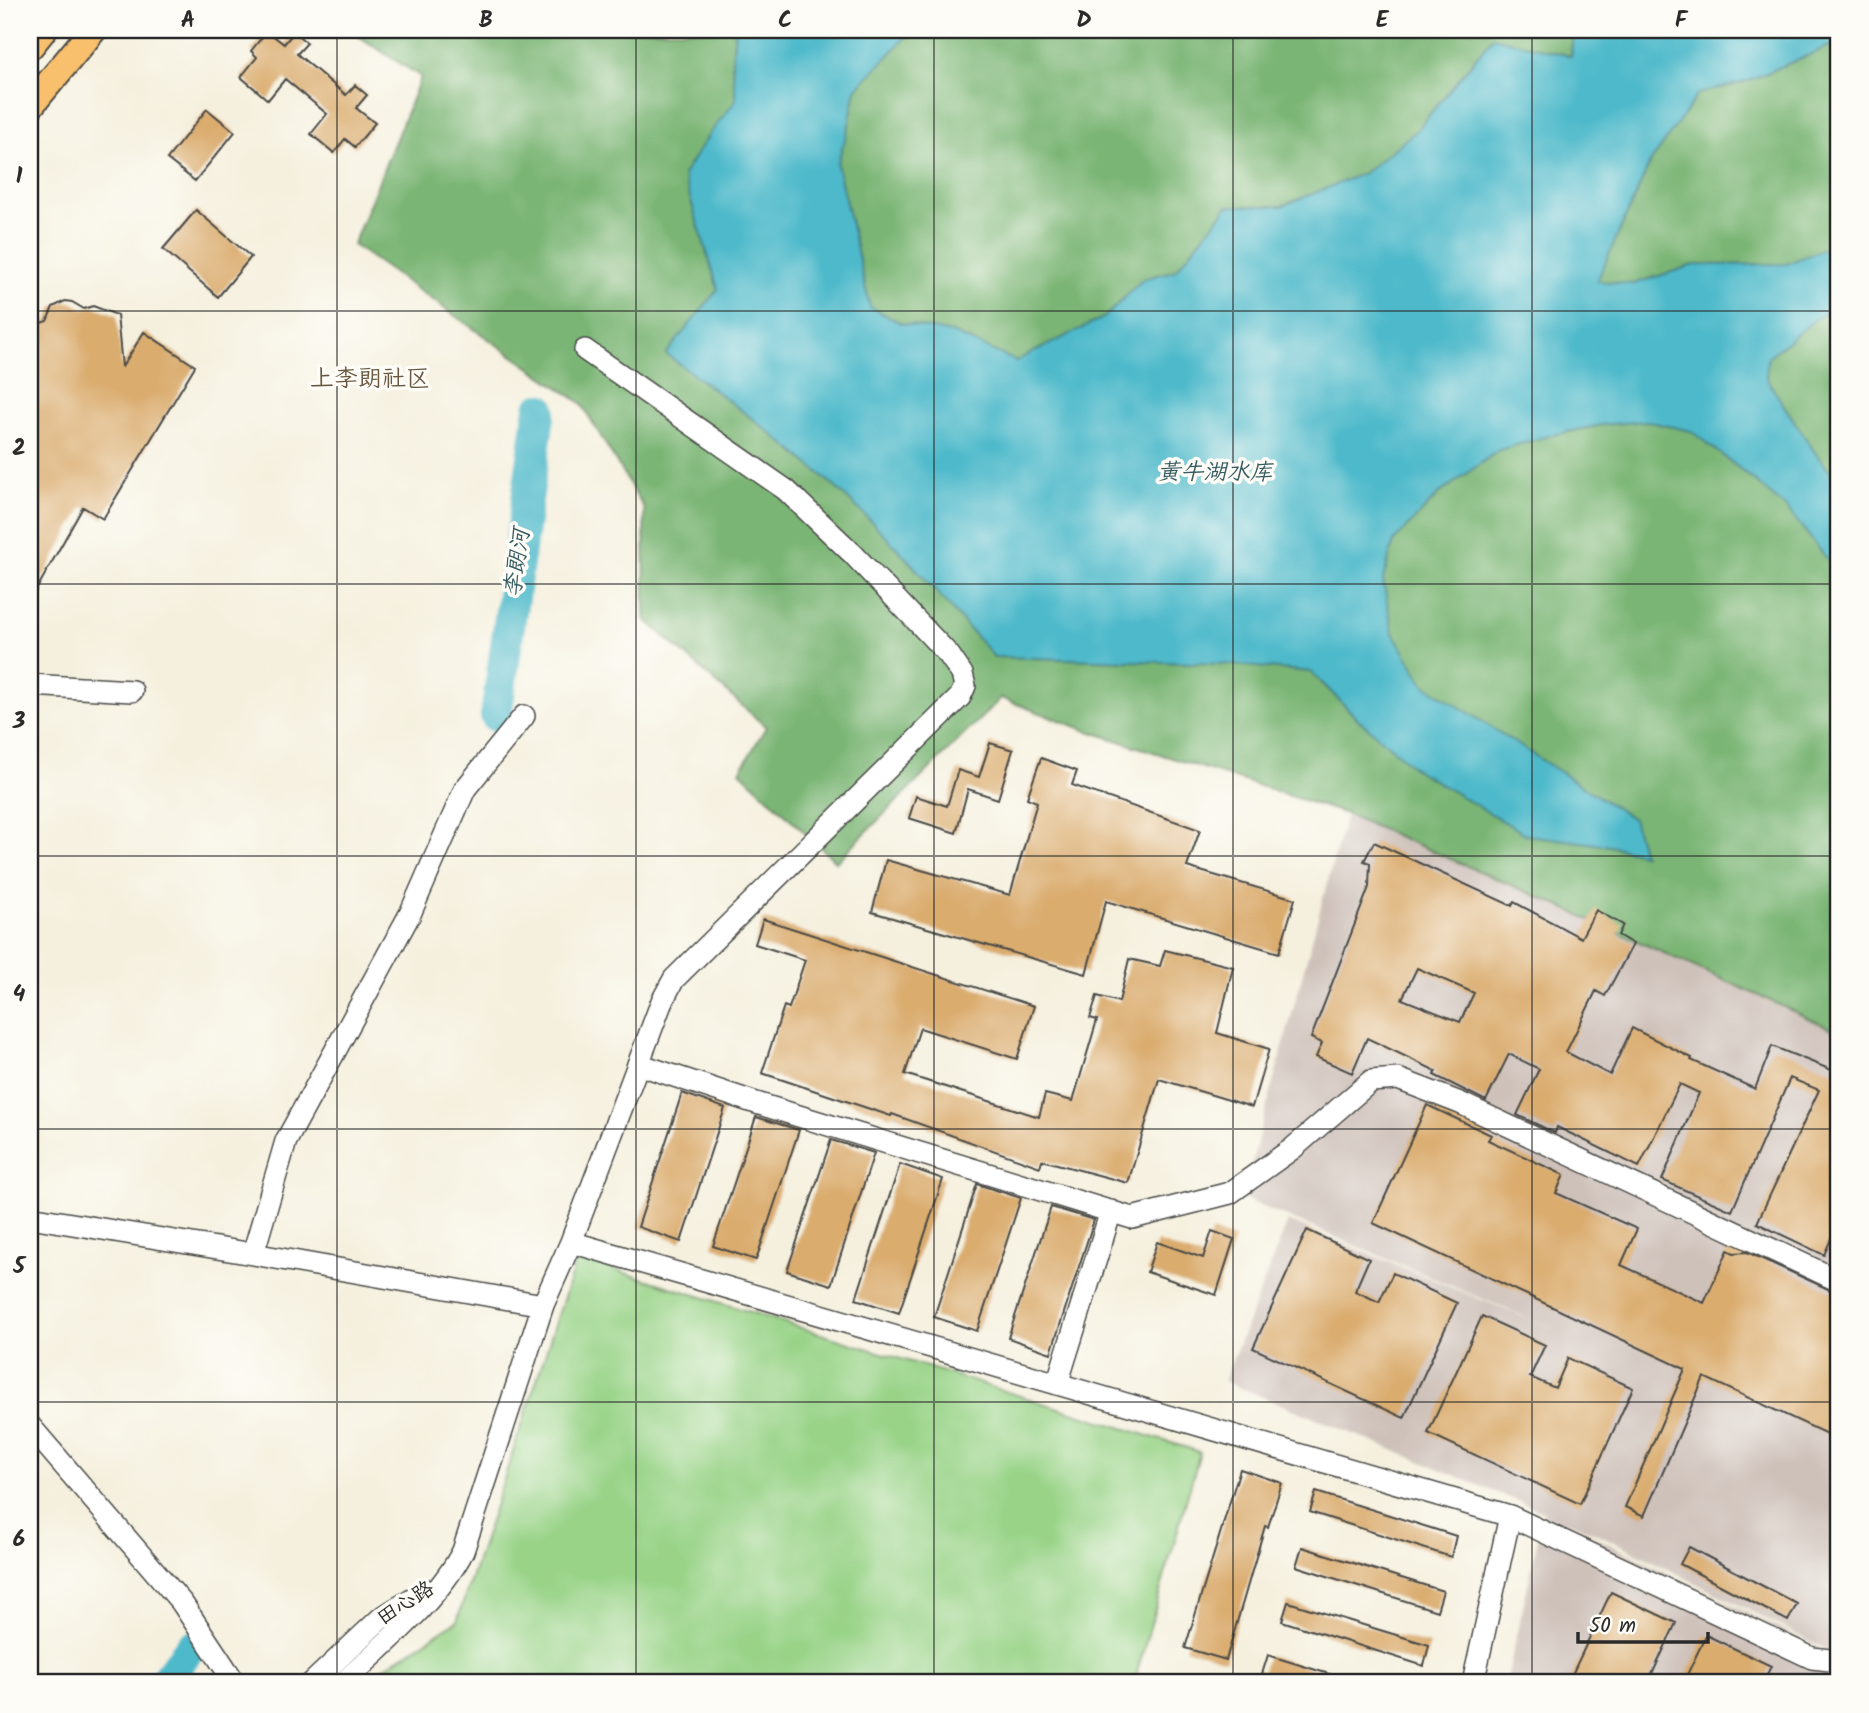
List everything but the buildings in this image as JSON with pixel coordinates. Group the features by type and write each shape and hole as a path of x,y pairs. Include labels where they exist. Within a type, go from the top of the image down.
{"main road":[{"path":"30,46 43,30"},
{"path":"30,106 93,30"}],"street":[{"path":"451,1574 463,1551 543,1305 571,1242 662,1001 674,979 960,697 965,686 962,674 948,655 853,554 786,490 585,350"},
{"path":"30,685 132,691"},
{"path":"253,1254 286,1141 410,914 466,789 524,716"},
{"path":"638,1064 1132,1218 1230,1193 1292,1149 1370,1081 1398,1079 1460,1103 1839,1281"},
{"path":"1057,1384 1111,1211"},
{"path":"30,1217 543,1305"},
{"path":"571,1242 1510,1516 1811,1658 1839,1661"},
{"path":"30,1426 182,1603 235,1683"},
{"path":"1474,1683 1510,1516"},
{"name":"田心路","path":"312,1683 380,1619 451,1574"},
{"name":"田心路","path":"343,1683 393,1636 451,1574"}],"shaded area":[{"path":"1346,814 1553,903 1839,1032 1839,1656 1601,1535 1557,1518 1839,1658 1839,1683 1506,1683 1544,1512 1224,1381 1288,1221 1568,1335 1242,1198"}],"green space":[{"path":"349,30 1839,30 1839,1032 1553,903 1346,814 1085,730 1001,698 836,862 740,771 766,727 645,619 644,508 581,403 353,245 421,77"},
{"path":"577,1258 1200,1452 1134,1683 370,1683 368,1678 457,1621"}],"water":[{"name":"黄牛湖水库","path":"735,30 913,30 856,89 848,130 837,164 870,307 901,323 952,333 1016,361 1105,317 1143,279 1176,270 1228,206 1282,206 1364,173 1416,131 1493,37 1571,56 1573,30 1839,30 1839,42 1748,81 1698,94 1650,163 1597,281 1633,284 1694,265 1786,264 1839,243 1839,307 1817,318 1768,357 1766,378 1816,454 1839,483 1839,574 1788,510 1745,473 1691,431 1646,421 1602,425 1499,450 1440,493 1394,541 1383,580 1393,633 1424,684 1633,819 1643,854 1610,846 1527,835 1418,771 1359,720 1311,672 1224,664 994,657 896,548 834,486 773,434 666,354 718,289 683,175 710,133 736,100 732,63"}],"waterway":[{"name":"李朗河","path":"496,716 540,409"},
{"name":"李朗河","path":"163,1683 191,1647"}],"district":[{"name":"上李朗社区","path":"370,379"}]}
